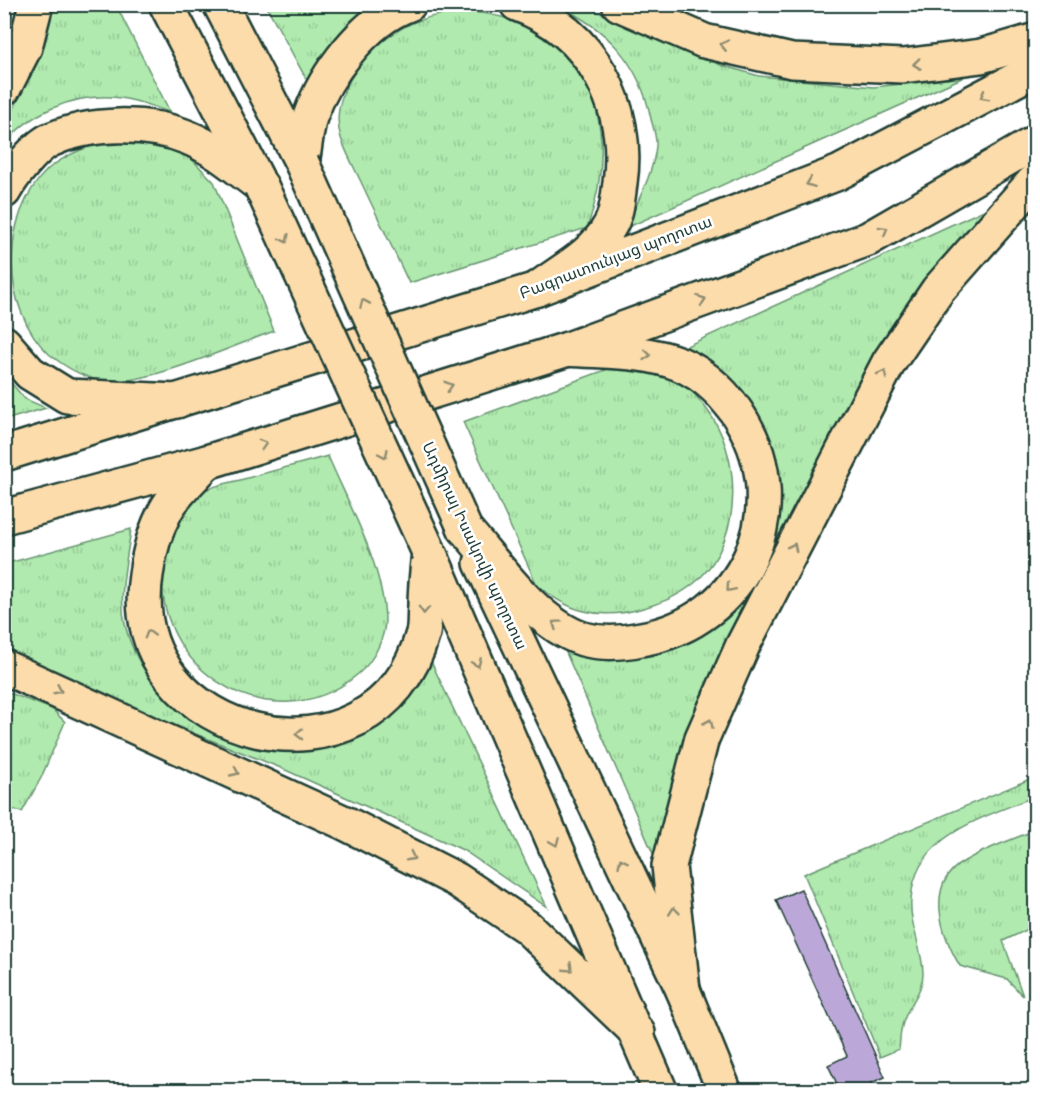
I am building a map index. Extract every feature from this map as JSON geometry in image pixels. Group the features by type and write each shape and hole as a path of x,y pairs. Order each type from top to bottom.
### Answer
{"main road":[{"path":"4,88 25,47 36,4"},
{"path":"166,4 261,186 429,552 638,1033 660,1090"},
{"name":"Ադմիրալ Իսակովի պողոտա","path":"220,4 302,163 465,529 683,990 724,1090"},
{"path":"302,163 310,117 344,56 369,28 396,9 409,4"},
{"path":"516,4 548,18 569,34 590,59 608,88 620,120 624,157 611,225 599,243 537,289"},
{"path":"619,4 704,41 792,61 903,66 981,56 1035,40"},
{"name":"Բագրատունյաց պողոտա","path":"4,454 537,289 838,172 1035,69"},
{"path":"4,191 21,166 48,141 95,126 152,129 187,137 210,148 261,186"},
{"path":"4,517 207,462 568,349 868,239 1035,142"},
{"path":"683,990 669,866 702,738 743,645 889,362 938,290 1035,179"},
{"path":"4,343 30,374 67,396 177,400"},
{"path":"465,529 536,609 558,627 583,639 608,643 655,637 680,628 714,606 743,573 755,549 762,526 764,484 759,456 730,400 682,365 656,356 568,349"},
{"path":"207,462 166,509 149,552 143,595 144,616 151,642 164,667 181,689 201,707 227,721 254,731 311,734 340,728 391,695 410,664 424,632 429,552"},
{"path":"4,667 345,823 457,880 527,927 638,1033"}],"green space":[{"path":"49,5 116,5 170,112 118,98 82,99 38,115 14,134 5,145 4,130 28,79"},
{"path":"266,5 371,5 335,41 310,86"},
{"path":"556,5 582,5 721,65 759,76 874,87 964,77 626,228 648,178 656,146 655,132 646,99 630,64 606,36 574,14"},
{"path":"457,11 500,17 536,31 564,52 584,79 597,112 601,148 598,187 587,228 409,283 343,144 338,121 340,105 354,73 377,46 391,35 417,21"},
{"path":"114,140 182,149 214,182 274,331 166,371 123,381 90,378 69,368 49,354 33,335 21,312 14,288 12,262 14,236 21,211 32,189 48,169 63,158 80,150"},
{"path":"1008,199 896,325 661,872 564,648 581,656 616,660 655,654 692,641 707,632 718,623 722,616 778,505 779,483 775,452 767,429 758,414 737,389 682,348"},
{"path":"619,365 675,377 690,389 717,426 726,447 733,494 724,540 714,561 699,579 680,593 650,606 606,614 571,607 537,585 463,422"},
{"path":"4,375 25,399 46,408 5,420"},
{"path":"328,456 372,557 383,599 385,619 383,634 369,663 358,674 323,695 286,702 250,697 217,682 190,657 171,626 163,589 169,541 185,507 205,490"},
{"path":"131,529 122,600 125,624 137,657 156,686 181,710 211,730 244,743 278,750 313,749 347,739 375,713 427,653 547,907 463,850 281,768 5,658 5,564"},
{"path":"4,691 52,709 65,722 41,778 22,812 5,807"},
{"path":"1035,777 1035,796 955,831 938,844 925,859 915,877 911,909 923,979 904,1019 899,1049 880,1057 804,874"},
{"path":"1035,830 1035,926 1003,941 1023,996 1007,979 960,966 947,940 940,911 940,897 951,872 963,862 989,848"}],"building":[{"path":"801,889 885,1077 871,1083 874,1090 840,1090 828,1065 847,1056 776,900"}]}
